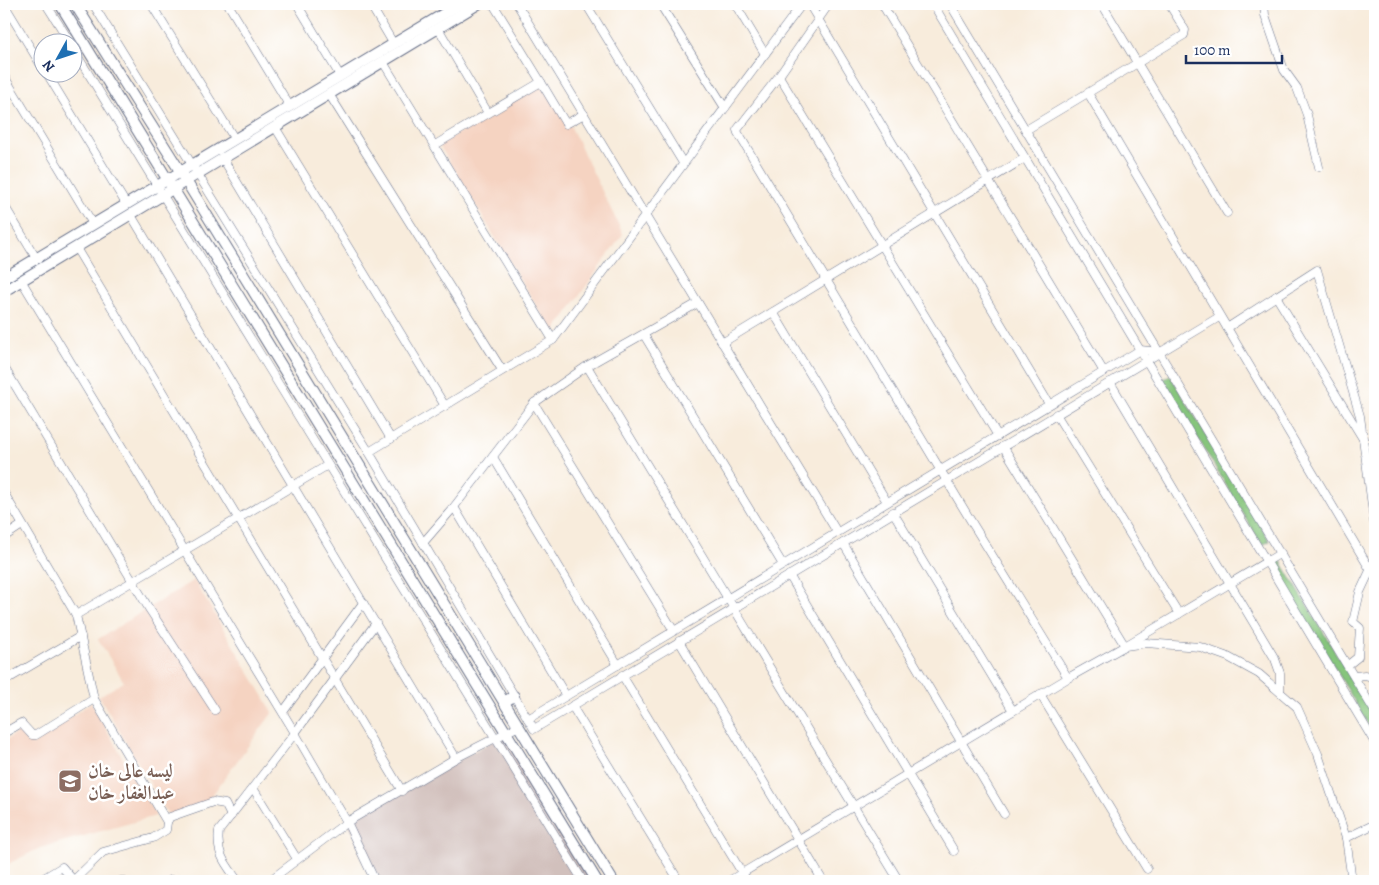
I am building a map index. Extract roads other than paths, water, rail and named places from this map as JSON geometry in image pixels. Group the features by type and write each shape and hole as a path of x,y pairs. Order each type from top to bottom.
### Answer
{"main road":[{"path":"60,4 597,881"},
{"path":"75,4 613,881"},
{"path":"194,169 234,138 394,43 447,7 460,4"},
{"path":"4,278 126,204 170,184 194,169 222,157 275,127 478,4"},
{"path":"4,291 131,215 160,189"},
{"path":"504,702 514,696"},
{"path":"586,863 598,856"}],"street":[{"path":"4,4 32,50"},
{"path":"46,4 64,32"},
{"path":"93,4 369,452 534,729 1219,317"},
{"path":"152,4 234,138"},
{"path":"228,4 289,105"},
{"path":"297,4 339,74"},
{"path":"370,4 394,43"},
{"path":"493,4 566,124 584,114"},
{"path":"517,4 837,532"},
{"path":"586,4 684,163"},
{"path":"660,4 725,108"},
{"path":"735,4 765,54"},
{"path":"369,452 553,340 802,4"},
{"path":"809,4 1049,404"},
{"path":"829,4 779,76 737,130 946,480 1068,678"},
{"path":"882,4 1104,372"},
{"path":"932,4 1375,743"},
{"path":"950,4 1375,712"},
{"path":"1102,4 1227,213"},
{"path":"1026,130 1186,33 1169,4"},
{"path":"1265,4 1265,15 1284,70 1297,88 1307,116 1319,167"},
{"path":"438,28 488,113"},
{"path":"383,62 553,340"},
{"path":"82,63 584,881"},
{"path":"4,76 93,224"},
{"path":"779,76 883,244 998,436"},
{"path":"52,82 126,204"},
{"path":"435,145 541,82"},
{"path":"1088,93 1219,317 1373,570"},
{"path":"329,94 502,370"},
{"path":"275,127 445,406"},
{"path":"1019,148 1032,140"},
{"path":"222,157 391,439"},
{"path":"722,342 1025,158"},
{"path":"4,205 36,258"},
{"path":"131,215 456,758"},
{"path":"76,248 402,791"},
{"path":"1227,328 1317,270 1360,416 1366,444 1375,528"},
{"path":"22,280 295,733 347,822 375,881"},
{"path":"1276,296 1366,444"},
{"path":"423,543 454,507 534,403 587,366 698,303"},
{"path":"773,312 888,502"},
{"path":"644,335 783,565"},
{"path":"528,719 1140,350 1160,352"},
{"path":"587,366 898,881"},
{"path":"4,367 148,607 215,710"},
{"path":"1110,382 1276,658 1280,673 1280,690"},
{"path":"534,403 674,631"},
{"path":"1056,414 1179,614"},
{"path":"1003,446 1125,646"},
{"path":"493,456 618,665"},
{"path":"76,615 328,465"},
{"path":"4,493 76,615 94,699 167,822"},
{"path":"454,507 566,696"},
{"path":"893,512 1013,711"},
{"path":"4,537 22,525"},
{"path":"843,543 1004,814"},
{"path":"729,881 1040,694 1281,553"},
{"path":"1348,665 1358,657 1360,628 1353,622 1355,607 1373,570 1375,560"},
{"path":"789,575 954,851"},
{"path":"282,712 363,602"},
{"path":"238,881 221,857 217,845 219,831 376,624"},
{"path":"6,680 81,636"},
{"path":"679,641 823,881"},
{"path":"1125,646 1146,643 1200,647 1236,661 1259,674 1280,690 1297,707 1314,746 1346,838 1352,881"},
{"path":"1355,676 1364,674 1375,678"},
{"path":"622,675 747,881"},
{"path":"1040,694 1147,869"},
{"path":"4,733 21,723 32,735 36,735 94,699"},
{"path":"572,706 680,881"},
{"path":"269,881 347,822 456,758 519,726"},
{"path":"253,788 298,859"},
{"path":"39,881 62,867 74,881 103,852 153,838 166,830 170,817 213,802 225,804 231,816"},
{"path":"1346,838 1375,824"}],"place":[{"name":"لیسه عالی خان عبدالغفار خان","path":"70,781"}]}
